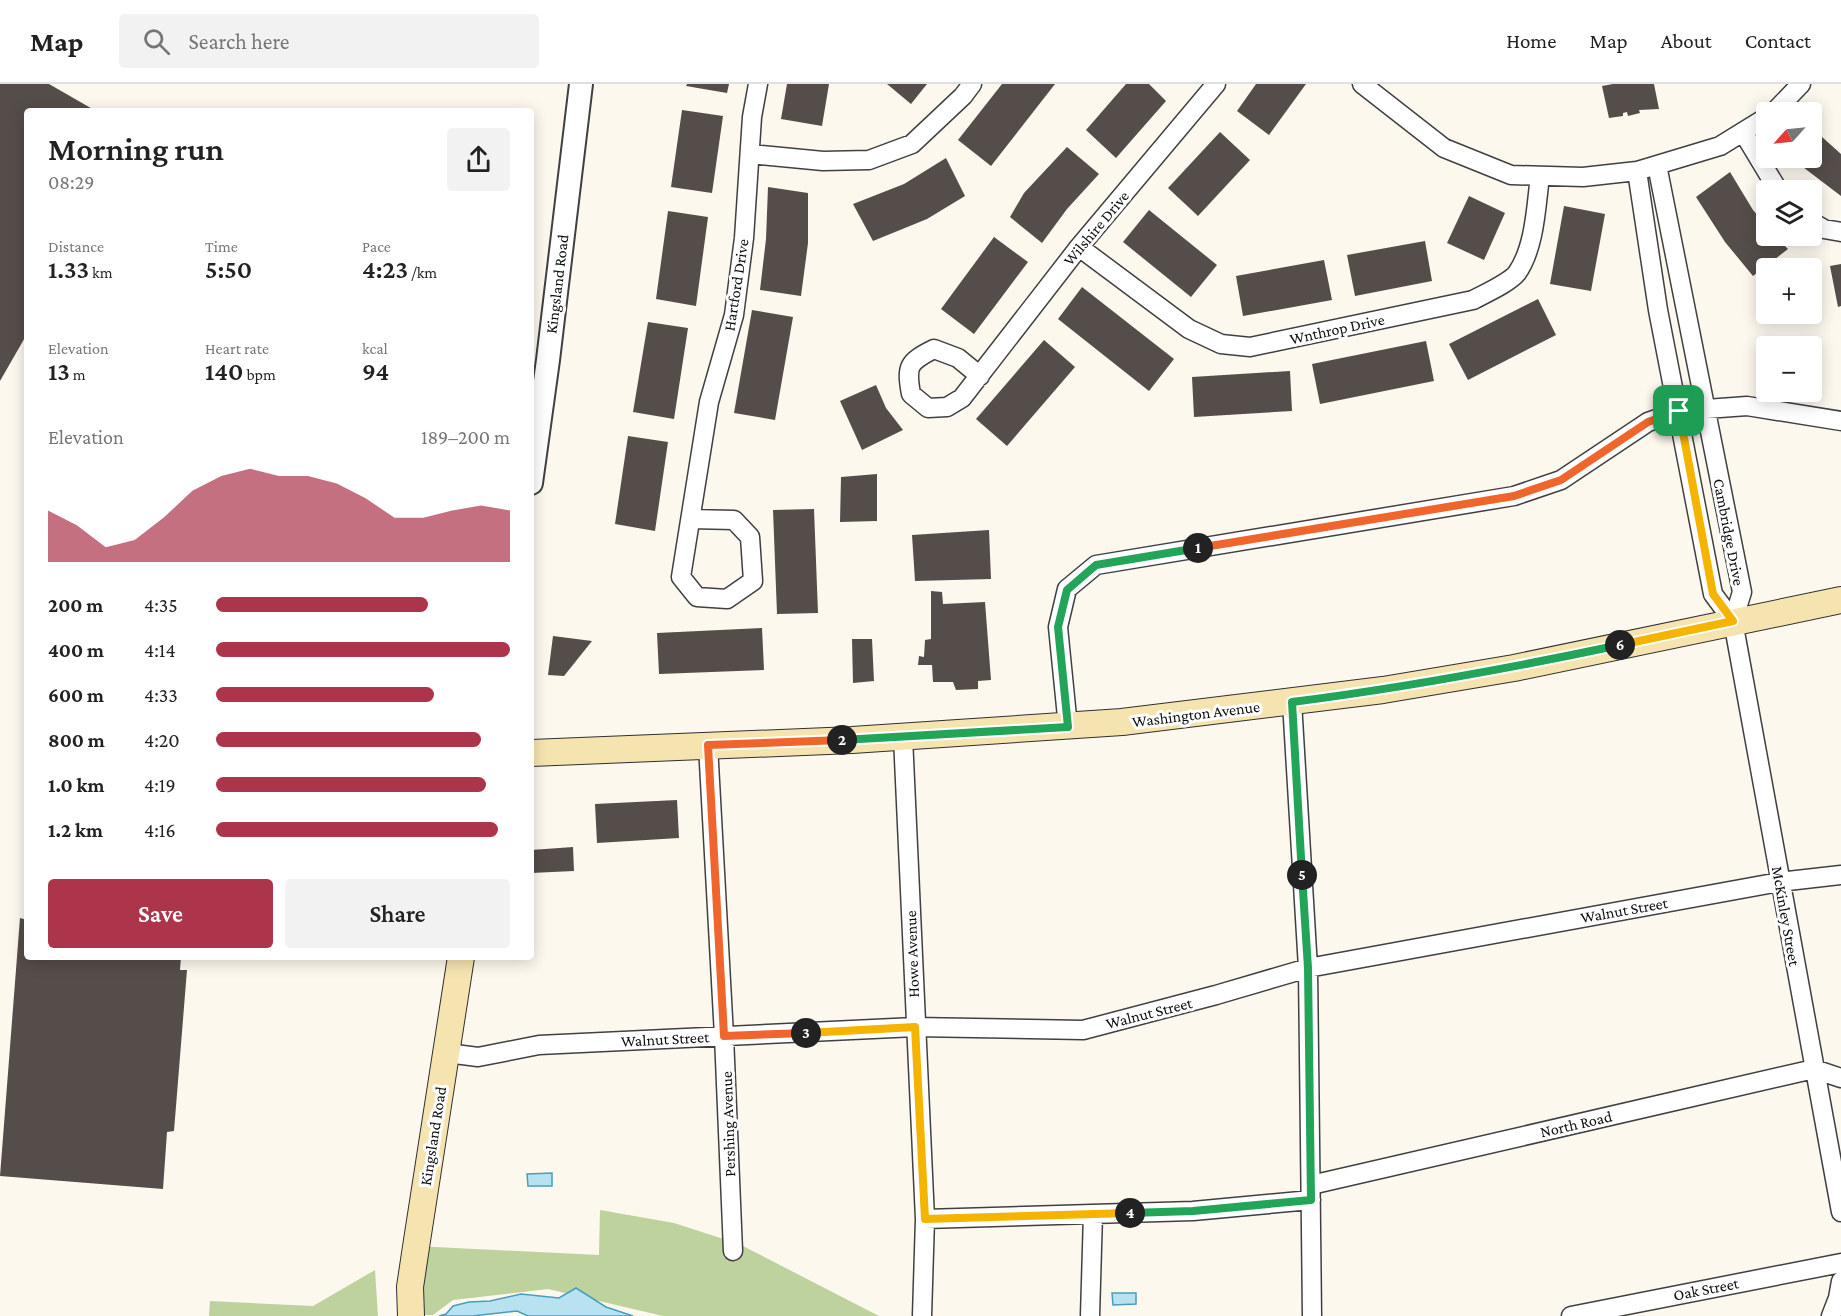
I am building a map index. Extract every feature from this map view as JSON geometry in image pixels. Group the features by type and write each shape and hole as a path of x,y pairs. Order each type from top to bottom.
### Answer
{"main road":[{"name":"Washington Avenue","path":"534,753 903,737 1068,727 1292,702 1383,690 1514,668 1841,600"},
{"name":"Kingsland Road","path":"411,1316 413,1265 461,960"}],"street":[{"name":"Kingsland Road","path":"534,461 581,84"},
{"name":"Hartford Drive","path":"691,519 709,402 734,315 744,238 752,117 758,84"},
{"path":"750,154 823,160 869,160 912,144 963,96 972,84"},
{"name":"Wilshire Drive","path":"980,376 1078,247 1216,84"},
{"path":"1362,84 1444,148 1511,175 1583,177 1637,171 1720,146 1756,124"},
{"path":"1784,102 1801,84"},
{"path":"1743,132 1772,180"},
{"name":"Cambridge Drive","path":"1656,165 1742,592 1733,621"},
{"name":"Cambridge Drive","path":"1637,171 1658,310 1713,594 1733,621"},
{"name":"Wnthrop Drive","path":"1078,247 1190,329 1221,344 1250,347 1473,300 1491,291 1516,274 1532,239 1540,176"},
{"path":"1822,228 1841,232"},
{"path":"1068,727 1058,627 1067,590 1096,565 1514,496 1561,480 1648,422 1679,411 1747,406 1841,421"},
{"path":"691,519 734,520 750,537 753,581 727,598 697,597 681,577 691,519"},
{"name":"McKinley Street","path":"1733,621 1841,1212"},
{"path":"1292,702 1308,968 1312,1316"},
{"name":"Howe Avenue","path":"903,737 925,1219 922,1316"},
{"name":"Pershing Avenue","path":"708,745 733,1251"},
{"name":"Walnut Street","path":"447,1053 472,1057 539,1045 915,1027 1083,1029 1216,995 1308,968 1779,882 1841,875"},
{"path":"1814,1069 1841,1078"},
{"name":"North Road","path":"925,1219 1193,1211 1311,1192 1814,1069"},
{"path":"1090,1316 1093,1214"},
{"name":"Oak Street","path":"1571,1316 1631,1310 1841,1263"},
{"path":"1831,1316 1841,1281"}],"green space":[{"path":"600,1210 674,1223 739,1244 879,1316 663,1316 548,1289 453,1300 433,1315 411,1315 415,1246 599,1255"},
{"path":"375,1270 378,1316 209,1316 210,1301 313,1306"}],"water":[{"path":"552,1173 552,1186 528,1186 527,1174"},
{"path":"576,1288 606,1307 633,1316 528,1316 517,1311 472,1316 439,1316 446,1314 453,1306 469,1302 490,1301 521,1294 559,1298"},
{"path":"1112,1293 1136,1293 1136,1304 1113,1305"}],"building":[{"path":"0,84 49,84 91,108 24,108 24,339 0,381"},
{"path":"687,84 729,84 727,93 686,86"},
{"path":"787,84 829,84 822,126 781,119"},
{"path":"887,84 927,84 911,104"},
{"path":"1002,84 1055,84 991,166 958,140"},
{"path":"1126,84 1149,84 1166,101 1116,158 1086,130"},
{"path":"1256,84 1306,84 1269,135 1237,111"},
{"path":"1654,84 1659,109 1639,110 1640,113 1628,116 1627,112 1623,113 1623,116 1609,118 1602,86"},
{"path":"682,110 723,116 712,193 671,187"},
{"path":"1220,132 1250,160 1198,216 1168,188"},
{"path":"1822,137 1841,154 1841,196 1804,168 1822,168"},
{"path":"1067,147 1099,174 1067,209 1042,243 1010,217 1024,193"},
{"path":"946,158 965,196 927,219 873,241 853,204 904,184"},
{"path":"1730,172 1756,213 1756,246 1785,246 1788,249 1776,258 1756,258 1756,274 1753,276 1725,242 1696,197"},
{"path":"768,187 808,193 808,243 801,296 760,290 766,239"},
{"path":"1469,196 1505,213 1484,260 1447,243"},
{"path":"1564,206 1605,214 1591,291 1550,284"},
{"path":"1149,210 1217,265 1191,297 1123,242"},
{"path":"668,211 708,217 696,306 656,299"},
{"path":"994,237 1028,262 974,334 941,309"},
{"path":"1425,241 1432,281 1355,296 1347,255"},
{"path":"1324,260 1332,300 1243,316 1236,276"},
{"path":"1841,264 1841,306 1838,307 1830,266"},
{"path":"1082,287 1174,359 1149,391 1058,319"},
{"path":"1538,299 1556,335 1468,380 1449,344"},
{"path":"752,310 793,317 775,420 734,413"},
{"path":"648,322 688,328 674,419 633,412"},
{"path":"1044,340 1075,367 1007,446 976,419"},
{"path":"1426,341 1434,381 1320,404 1312,364"},
{"path":"1290,371 1292,411 1194,417 1192,377"},
{"path":"876,385 886,408 903,430 862,450 840,401"},
{"path":"628,436 668,442 655,531 615,524"},
{"path":"877,474 877,521 840,522 841,477"},
{"path":"814,509 818,613 777,614 773,510"},
{"path":"989,530 991,579 915,581 912,535"},
{"path":"931,591 942,592 943,604 985,602 991,680 978,681 978,689 956,690 953,682 933,682 932,665 918,665 919,656 924,657 925,640 931,639"},
{"path":"762,628 764,670 659,674 657,633"},
{"path":"553,636 592,641 564,676 548,675"},
{"path":"852,639 872,639 874,681 853,683"},
{"path":"677,800 679,838 597,843 595,804"},
{"path":"573,847 574,871 534,873 534,850"},
{"path":"20,918 24,919 24,960 181,960 180,970 187,970 174,1131 167,1132 163,1189 0,1176"}],"route":[{"path":"1679,411 1713,594 1733,621 1514,668 1383,690 1292,702 1308,968 1311,1200 1193,1211 925,1219 915,1027 724,1036 708,745 852,740 1068,727 1058,627 1067,590 1096,565 1514,496 1561,480 1648,422 1679,411"}]}
